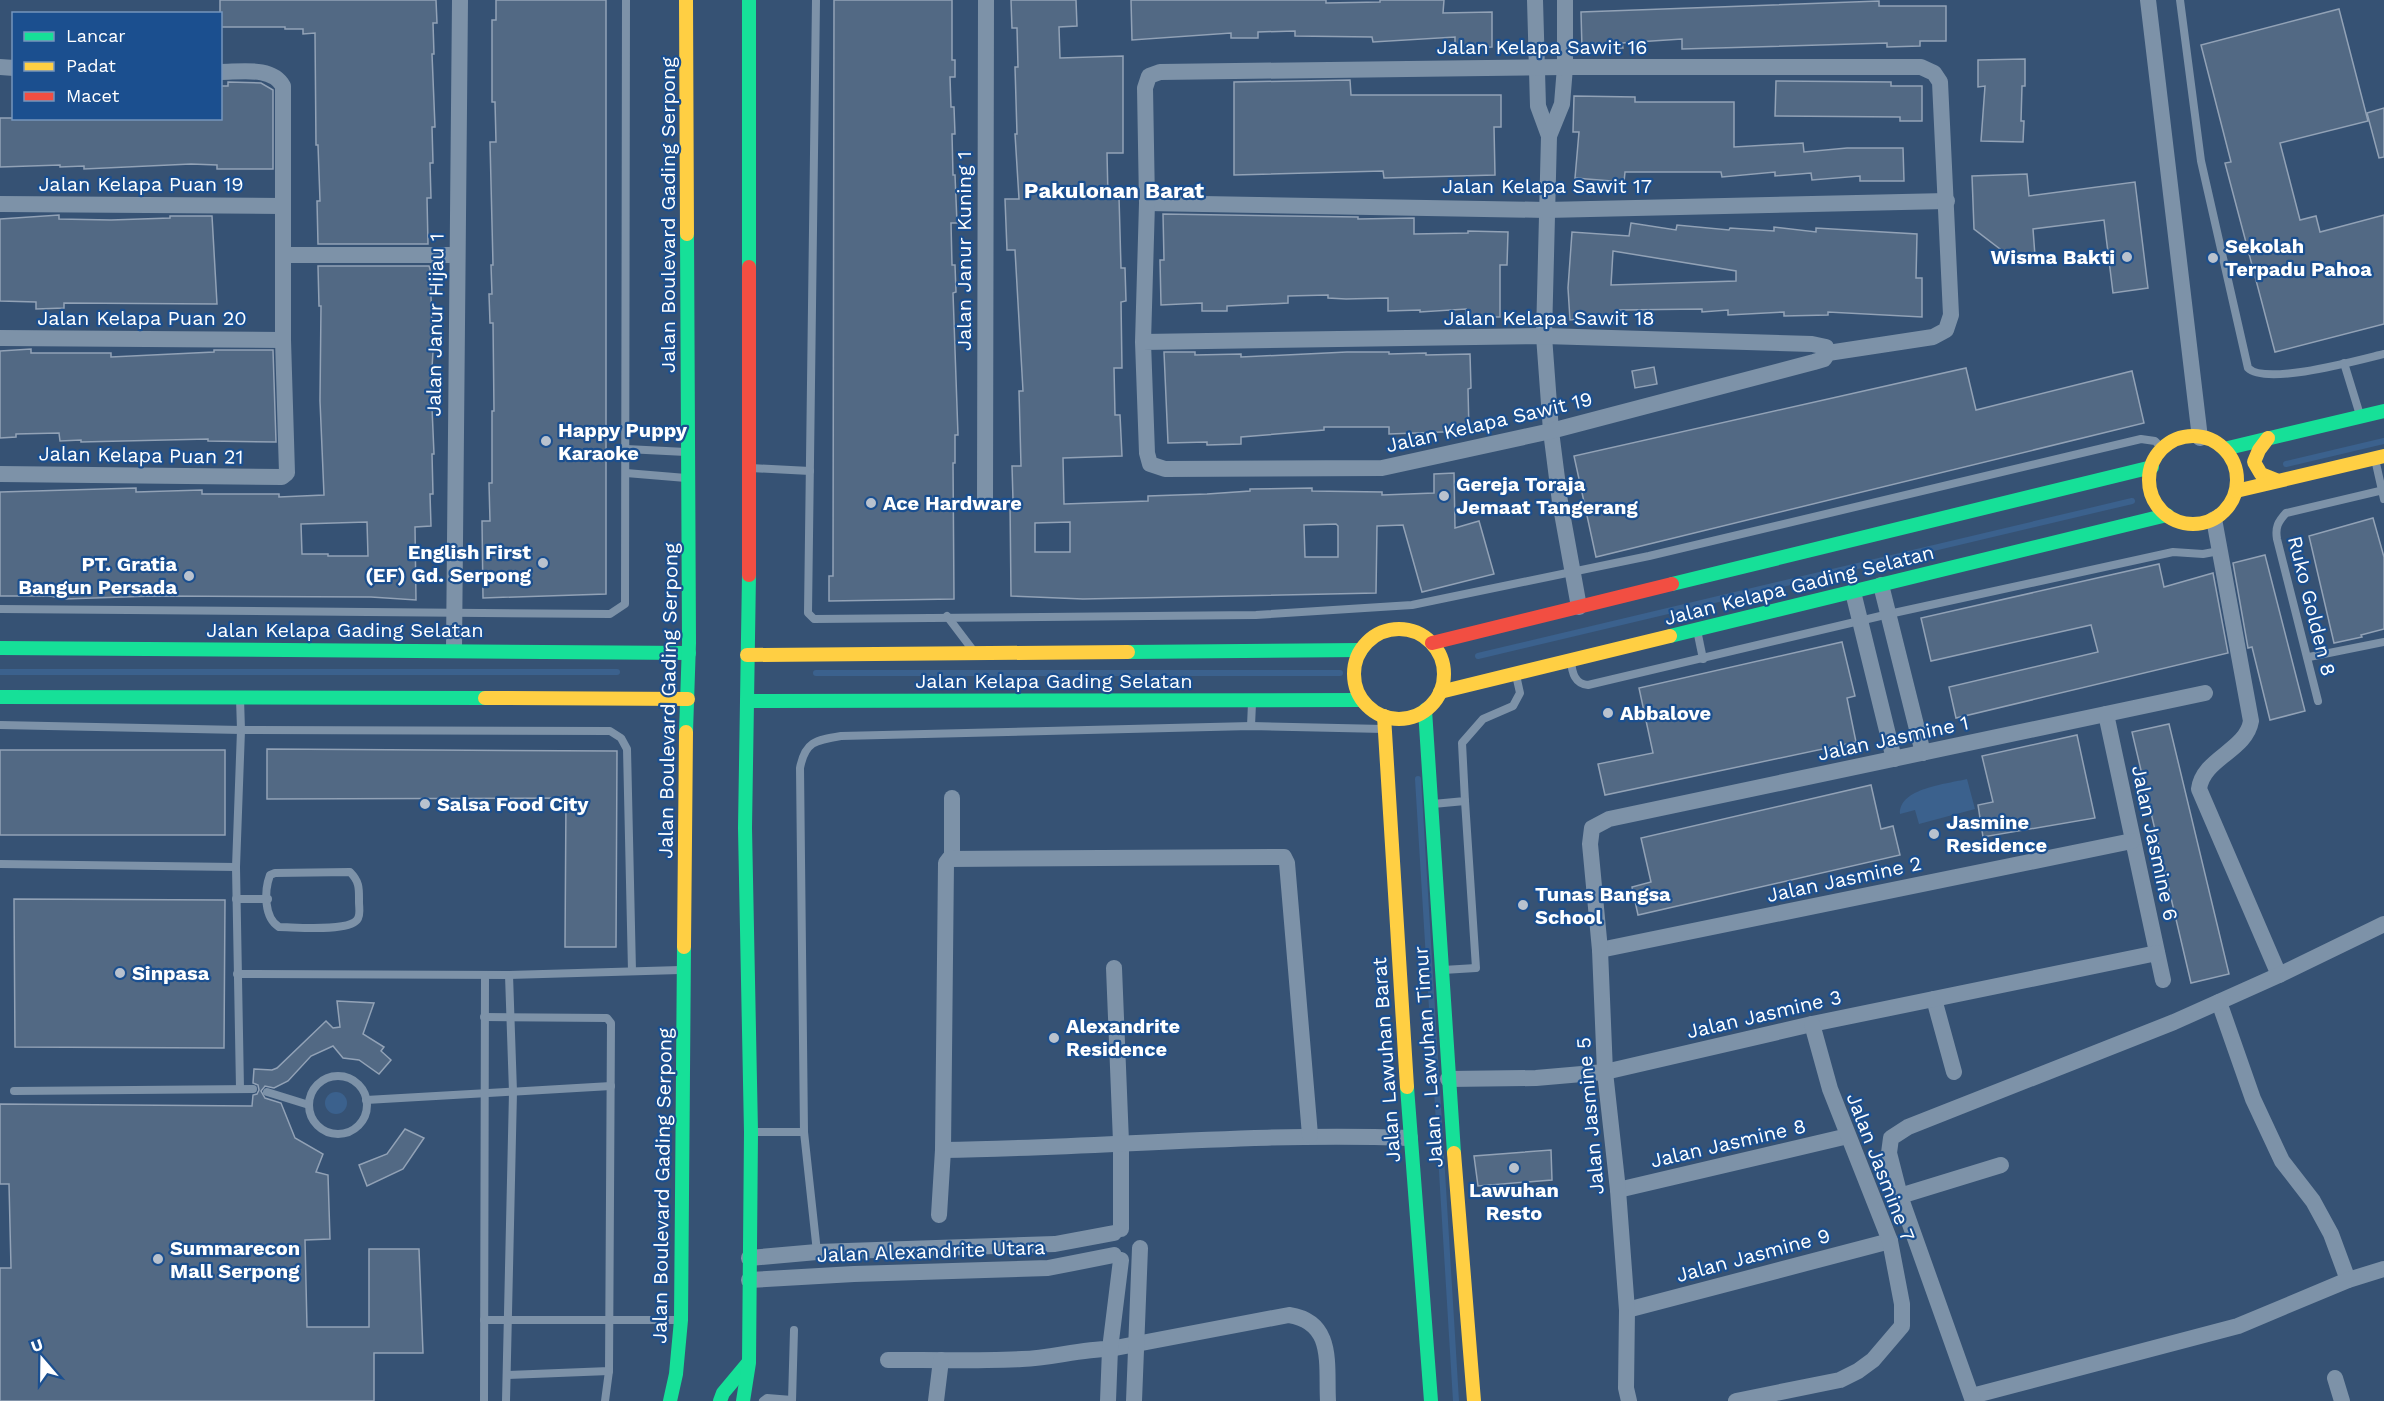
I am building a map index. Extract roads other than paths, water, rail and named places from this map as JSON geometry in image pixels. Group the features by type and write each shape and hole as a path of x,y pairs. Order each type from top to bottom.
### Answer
{"street":[{"name":"Jalan Janur Hijau 1","path":"454,650 460,0"},
{"name":"Jalan Boulevard Gading Serpong","path":"670,1401 676,1374 681,1320 689,653 686,0"},
{"path":"744,1401 749,1363 751,1132 745,828 749,468 749,0"},
{"name":"Jalan Janur Kuning 1","path":"985,503 986,0"},
{"path":"1535,0 1538,106 1548,136 1544,336 1551,431 1560,502 1579,607"},
{"path":"1548,136 1562,104 1565,0"},
{"path":"2148,0 2200,438"},
{"name":"Jalan Kelapa Sawit 16","path":"1147,202 1145,88 1149,76 1160,72 1536,67 1921,67 1934,73 1940,82 1947,201"},
{"path":"222,72 267,73 279,80 284,94 283,340"},
{"name":"Jalan Kelapa Sawit 17","path":"1147,202 1546,210 1947,201"},
{"name":"Jalan Kelapa Sawit 18","path":"1143,342 1544,336 1812,344 1826,347 1828,353 1934,337 1946,330 1951,315 1947,201"},
{"path":"1143,342 1147,202"},
{"name":"Jalan Kelapa Puan 19","path":"0,204 282,206"},
{"path":"283,255 457,255"},
{"name":"Jalan Kelapa Puan 20","path":"0,338 283,340"},
{"name":"Jalan Kelapa Puan 21","path":"0,474 282,477 288,470 283,340"},
{"name":"Jalan Kelapa Sawit 19","path":"1143,342 1147,453 1150,464 1165,470 1382,468 1551,431 1814,362 1824,359 1828,353"},
{"path":"2224,448 2384,411"},
{"path":"2188,436 2218,443 2224,448 2236,467 2238,482 2226,510 2214,519 2199,523 2185,523 2167,515 2153,499 2150,486 2152,467 2162,448 2188,436"},
{"path":"2268,438 2254,462 2261,474 2277,480"},
{"path":"2236,490 2379,457"},
{"name":"Jalan Kelapa Gading Selatan","path":"1432,643 2152,467"},
{"name":"Jalan Kelapa Gading Selatan","path":"1440,692 2167,515"},
{"path":"2214,519 2251,721 2250,731 2200,778 2199,789 2279,975"},
{"path":"1881,585 1923,753"},
{"path":"1852,592 1894,759"},
{"path":"1395,629 1415,632 1432,643 1439,654 1443,667 1440,692 1425,710 1385,722 1362,700 1356,688 1353,675 1355,662 1361,650 1381,632 1395,629"},
{"name":"Jalan Kelapa Gading Selatan","path":"0,648 689,653"},
{"name":"Jalan Kelapa Gading Selatan","path":"747,655 1361,650"},
{"name":"Jalan Jasmine 1","path":"1592,828 1609,819 2205,693"},
{"path":"0,697 688,699"},
{"name":"Jalan Kelapa Gading Selatan","path":"747,702 1362,700"},
{"name":"Jalan . Lawuhan Timur","path":"1425,710 1448,1079 1474,1401"},
{"name":"Jalan Jasmine 6","path":"2106,714 2163,980"},
{"name":"Jalan Lawuhan Barat","path":"1385,722 1410,1138 1431,1401"},
{"path":"952,798 952,859"},
{"name":"Jalan Jasmine 5","path":"1592,828 1590,844 1600,950 1605,1072 1618,1190 1627,1310 1626,1388 1629,1401"},
{"name":"Jalan Jasmine 2","path":"1600,950 2132,841"},
{"path":"939,1215 943,1150 947,860 1284,857 1287,863 1310,1136"},
{"path":"2384,924 2219,1002 1894,1134 1889,1143 1889,1153 1900,1196 1972,1398 2238,1326 2348,1280 2384,1269"},
{"name":"Jalan Jasmine 3","path":"1448,1079 1536,1078 1605,1072 1812,1024 2157,953"},
{"path":"1114,968 1121,1142 1118,1231"},
{"path":"1934,999 1953,1072"},
{"path":"2219,1002 2253,1100 2282,1161 2313,1201 2331,1234 2348,1280"},
{"name":"Jalan Jasmine 7","path":"1736,1401 1840,1380 1873,1360 1902,1326 1902,1304 1890,1241 1830,1089 1812,1024"},
{"path":"943,1150 1046,1149 1121,1142 1310,1136 1410,1138"},
{"name":"Jalan Jasmine 8","path":"1618,1190 1848,1136"},
{"path":"1900,1196 2001,1165"},
{"path":"1108,1401 1117,1258 1110,1248 1110,1240 1118,1231 1129,1229 1136,1233 1140,1240 1134,1401"},
{"name":"Jalan Alexandrite Utara","path":"749,1258 816,1252 1055,1244 1118,1231"},
{"name":"Jalan Jasmine 9","path":"1627,1310 1890,1241"},
{"path":"1117,1258 1136,1256 1140,1248"},
{"name":"Jalan Alexandrite Utara","path":"749,1280 1048,1268 1117,1258"},
{"path":"888,1360 1024,1359 1110,1349 1289,1315 1297,1316 1315,1325 1325,1341 1328,1401"},
{"path":"936,1401 941,1360"},
{"path":"720,1401 723,1393 749,1363"},
{"path":"676,1374 682,1401"},
{"path":"2335,1378 2342,1401"}],"lane":[{"path":"0,609 610,614 625,604 626,0"},
{"path":"816,0 808,613 814,619 1256,615 1412,605 1572,573 2141,439 2155,441 2162,448"},
{"path":"2180,0 2201,161 2248,368 2258,374 2274,376 2384,354"},
{"path":"2344,363 2360,417"},
{"path":"626,449 688,452"},
{"name":"Ruko Golden 8","path":"2318,701 2309,657 2275,531 2278,521 2286,513 2383,493 2379,457"},
{"path":"749,468 810,471"},
{"path":"626,473 689,478"},
{"path":"1571,660 1576,679 1581,684 1588,685 1889,614 2173,552 2203,554 2219,551"},
{"path":"947,616 975,654"},
{"path":"1696,630 1703,659"},
{"path":"2309,657 2384,642"},
{"path":"1441,970 1476,968 1462,743 1483,719 1513,706 1520,693 1516,674"},
{"path":"240,698 236,867 240,1089"},
{"path":"1251,726 1252,700"},
{"path":"816,1252 804,1132 800,768 803,753 812,744 823,739 841,736 1385,722"},
{"path":"0,725 241,730 609,731 621,738 627,749 632,971"},
{"path":"1431,805 1465,801"},
{"path":"0,864 236,867"},
{"path":"275,873 350,873 357,879 359,887 360,917 356,922 342,927 279,927 268,915 268,899 268,881 275,873"},
{"path":"236,899 268,899"},
{"path":"237,974 509,975 684,970"},
{"path":"484,1401 485,975"},
{"path":"506,1401 513,1092 509,975"},
{"path":"484,1017 607,1018 610,1020 609,1371 605,1401"},
{"path":"331,1077 350,1079 358,1085 366,1100 366,1111 362,1120 347,1132 338,1134 327,1132 318,1125 311,1116 309,1106 315,1087 331,1077"},
{"path":"366,1100 611,1086"},
{"path":"14,1091 253,1089"},
{"path":"267,1092 309,1106"},
{"path":"751,1132 804,1132"},
{"path":"484,1320 681,1320"},
{"path":"763,1401 767,1398 792,1400 794,1330"},
{"path":"507,1375 609,1371"}],"water":[{"path":"1967,779 1975,809 1919,824 1915,810 1900,814 1907,798 1915,793 1937,785"},
{"path":"336,1092 344,1095 347,1103 344,1111 336,1114 328,1111 325,1103 328,1095"}],"waterway":[{"path":"2286,464 2384,441"},
{"path":"1478,656 2132,501"},
{"path":"0,672 617,672"},
{"path":"816,673 1340,673"},
{"path":"1418,779 1456,1401"}],"place":[{"name":"Wisma Bakti","path":"2127,257"},
{"name":"Sekolah Terpadu Pahoa","path":"2213,258"},
{"name":"Happy Puppy Karaoke","path":"546,441"},
{"name":"Gereja Toraja Jemaat Tangerang","path":"1444,496"},
{"name":"Ace Hardware","path":"871,503"},
{"name":"English First (EF) Gd. Serpong","path":"543,563"},
{"name":"PT. Gratia Bangun Persada","path":"189,576"},
{"name":"Abbalove","path":"1608,713"},
{"name":"Salsa Food City","path":"425,804"},
{"name":"Jasmine Residence","path":"1934,834"},
{"name":"Tunas Bangsa School","path":"1523,905"},
{"name":"Sinpasa","path":"120,973"},
{"name":"Alexandrite Residence","path":"1054,1038"},
{"name":"Lawuhan Resto","path":"1514,1168"},
{"name":"Summarecon Mall Serpong","path":"158,1259"}],"district":[{"name":"Pakulonan Barat","path":"1114,190"}]}
